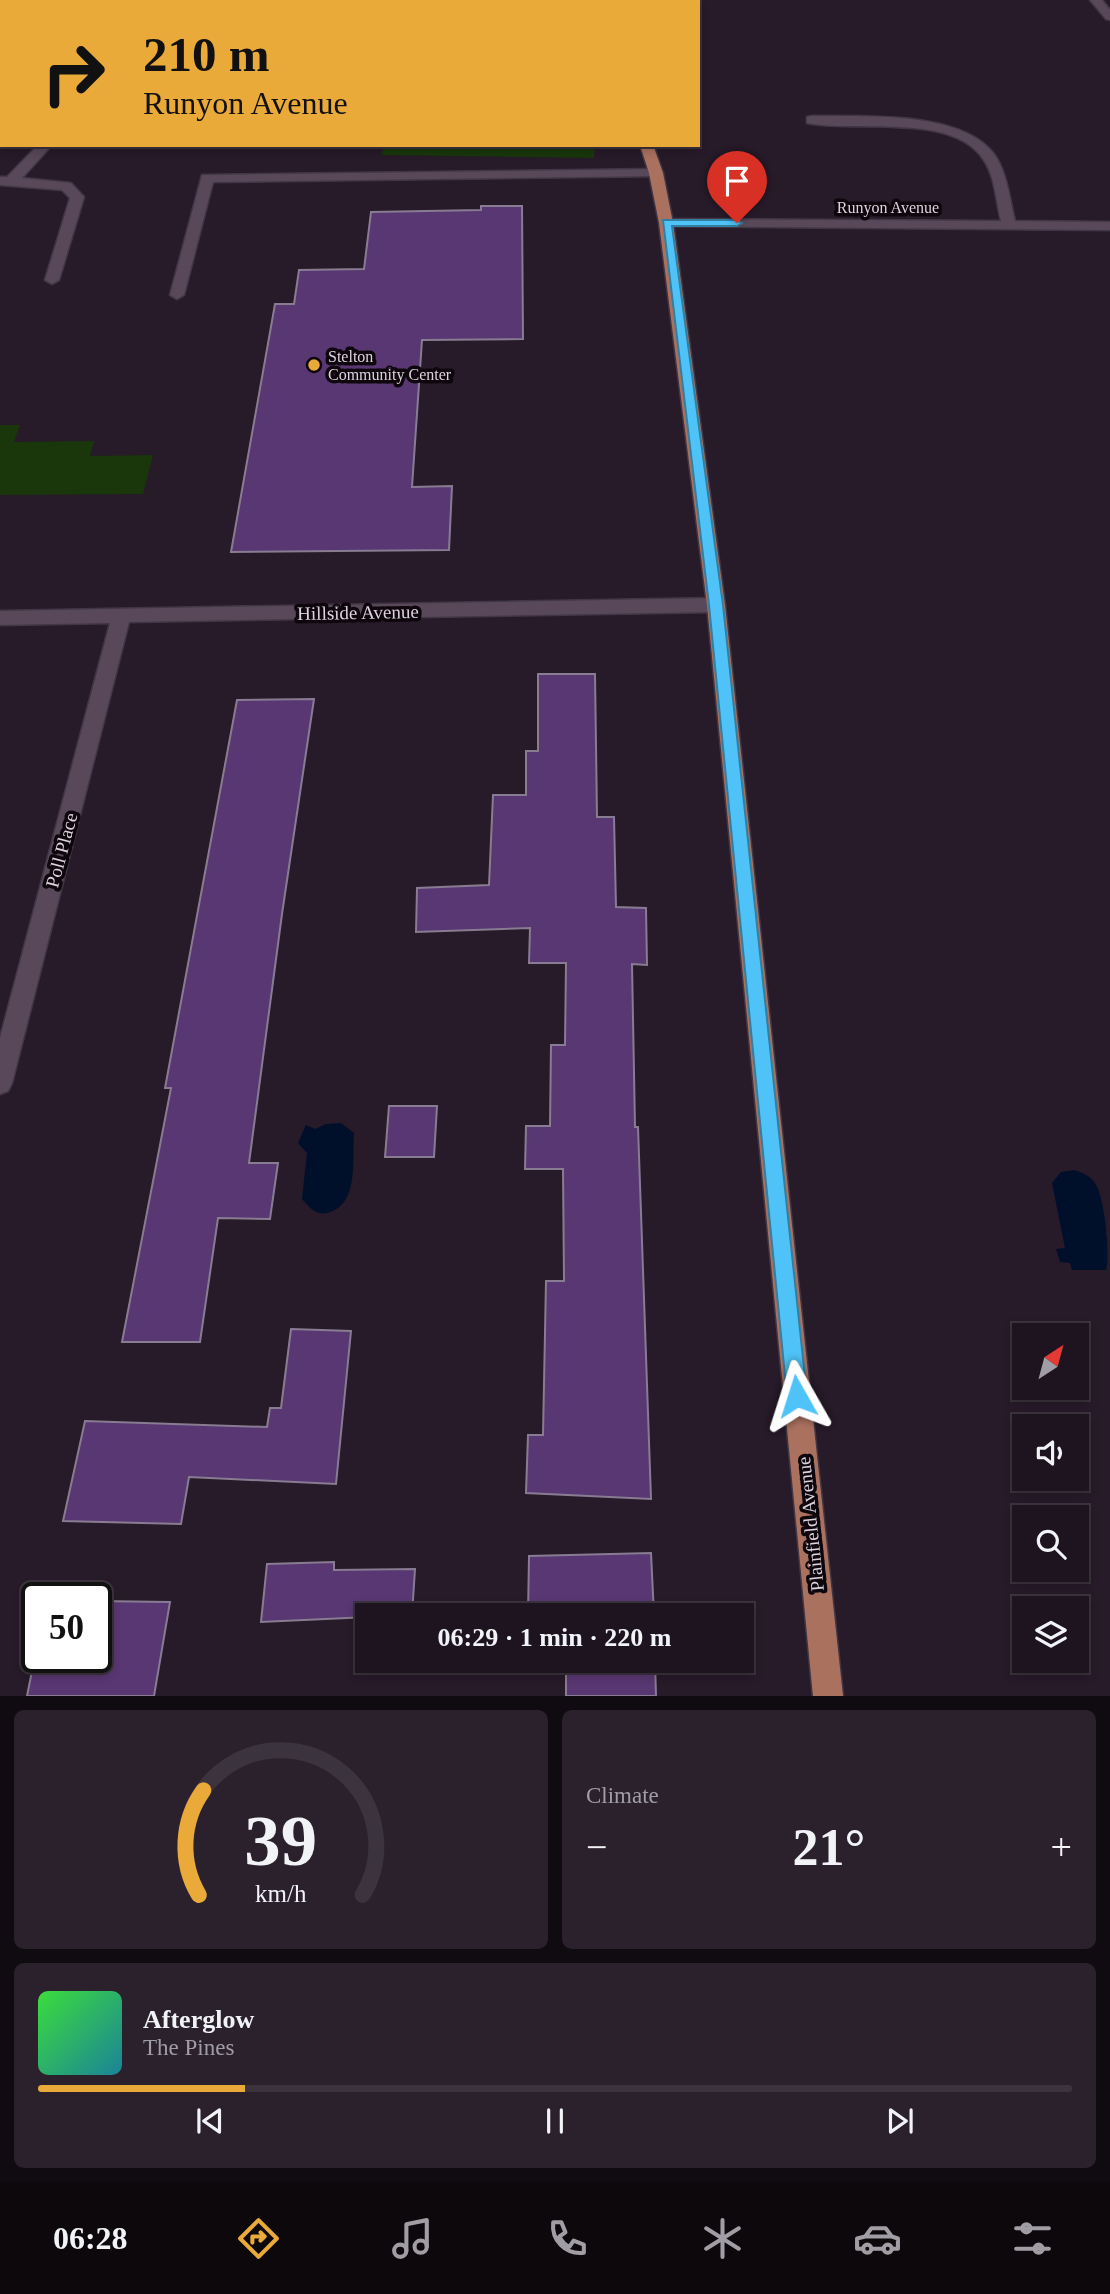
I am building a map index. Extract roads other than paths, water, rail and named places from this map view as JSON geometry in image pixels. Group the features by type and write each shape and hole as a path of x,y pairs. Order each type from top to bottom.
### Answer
{"main road":[{"name":"Plainfield Avenue","path":"647,147 656,173 667,223 716,605 828,1696"}],"street":[{"path":"1102,4 1110,17"},
{"path":"812,120 915,125 965,137 988,155 1009,225"},
{"path":"5,181 44,147"},
{"path":"177,295 206,178 656,173"},
{"path":"5,181 66,186 77,197 52,280"},
{"name":"Runyon Avenue","path":"667,223 1110,226"},
{"name":"Hillside Avenue","path":"0,618 716,605"},
{"name":"Poll Place","path":"0,1083 121,617"}],"water":[{"path":"341,1123 354,1133 350,1190 339,1207 330,1212 318,1212 302,1199 307,1153 298,1143 306,1125 315,1129 326,1124"},
{"path":"1074,1170 1092,1180 1099,1192 1106,1227 1106,1270 1072,1270 1070,1263 1060,1262 1056,1249 1065,1248 1052,1183 1061,1172"}],"place":[{"name":"Stelton Community Center","path":"314,365"}]}
